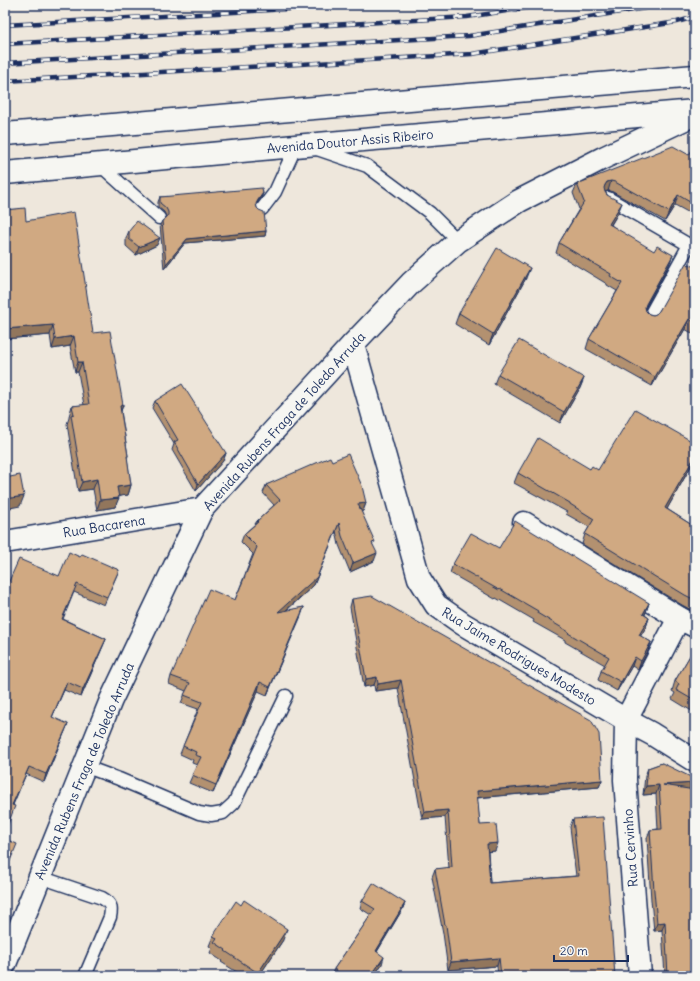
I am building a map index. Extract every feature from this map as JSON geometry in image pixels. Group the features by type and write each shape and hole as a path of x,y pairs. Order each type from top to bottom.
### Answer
{"street":[{"path":"5,134 695,76"},
{"name":"Avenida Doutor Assis Ribeiro","path":"5,174 301,145 695,110"},
{"name":"Avenida Rubens Fraga de Toledo Arruda","path":"5,964 111,700 202,510 353,344 411,283 458,241 518,201 695,114"},
{"name":"Rua Jaime Rodrigues Modesto","path":"353,344 419,578 436,605 463,624 652,734 695,761"},
{"name":"Rua Bacarena","path":"5,542 202,510"},
{"path":"524,523 687,622 626,720"},
{"name":"Rua Cervinho","path":"626,720 625,780 640,976"}],"lane":[{"path":"262,209 275,192 301,145 367,166 430,213 458,241"},
{"path":"100,165 159,218"},
{"path":"608,198 692,246 649,317"},
{"path":"84,766 119,779 199,813 211,815 223,813 234,803 286,696"},
{"path":"40,877 102,898 110,905 112,911 110,917 86,976"}],"building":[{"path":"673,146 689,155 694,146 695,147 695,205 678,195 669,212 615,182 607,182 604,188 607,195 622,203 609,224 654,251 657,246 673,255 646,304 646,311 649,314 653,315 659,311 686,263 695,267 695,323 689,319 655,377 589,339 622,283 610,276 611,274 559,243 584,202 577,184"},
{"path":"262,188 263,193 256,204 259,210 264,212 266,231 187,239 166,264 162,221 168,215 168,212 160,203 160,197"},
{"path":"25,208 26,221 74,212 93,333 110,331 123,405 120,406 131,485 117,487 119,498 100,500 97,479 82,482 71,415 74,414 72,406 89,404 82,362 78,362 74,336 55,339 53,325 5,329 5,210"},
{"path":"137,221 160,238 139,247 129,239 129,231"},
{"path":"497,248 530,268 493,334 459,313"},
{"path":"519,340 584,378 564,412 498,374"},
{"path":"5,380 8,397 5,398"},
{"path":"182,384 226,453 198,484 174,442 178,440 155,401"},
{"path":"635,409 695,443 695,456 665,508 695,527 695,600 585,534 594,519 570,503 518,473 538,438 590,469 592,466 598,470"},
{"path":"348,454 362,486 366,503 358,504 375,542 372,543 377,553 353,563 342,536 339,523 317,577 278,612 304,607 270,687 260,682 216,785 192,775 201,757 195,755 196,752 183,746 202,702 184,695 190,683 171,676 209,589 235,600 257,547 244,534 280,500 266,485 330,457 332,461"},
{"path":"20,475 24,496 5,499 5,478"},
{"path":"515,521 649,603 643,614 649,618 639,635 651,642 641,661 635,657 621,682 601,671 609,657 537,613 538,611 453,564 471,533 499,548"},
{"path":"69,552 80,557 82,554 119,570 107,597 77,584 62,619 106,639 83,689 67,682 52,717 68,724 46,774 29,767 12,805 15,806 5,832 5,590 19,559 59,576"},
{"path":"372,596 591,720 599,734 602,780 477,791 480,825 496,824 498,843 487,844 490,883 579,876 573,819 603,817 615,976 501,976 499,958 451,962 446,925 435,869 452,867 448,810 425,812 401,680 378,684 377,677 366,679 352,599"},
{"path":"695,647 695,701 676,690 679,684 675,681"},
{"path":"662,763 695,779 695,783 663,785 695,790 695,976 668,976 665,922 657,923 650,830 662,829 659,785 646,786 648,768"},
{"path":"5,839 17,844 5,873"},
{"path":"373,883 405,903 376,951 384,957 371,976 344,976 334,969 375,909 362,901"},
{"path":"244,900 287,929 258,973 214,942 217,938 213,936 236,901 241,905"}],"railway":[{"path":"5,25 357,5"},
{"path":"5,44 467,17 546,5"},
{"path":"5,63 469,36 665,5"},
{"path":"5,81 472,54 677,22 695,17"}]}
